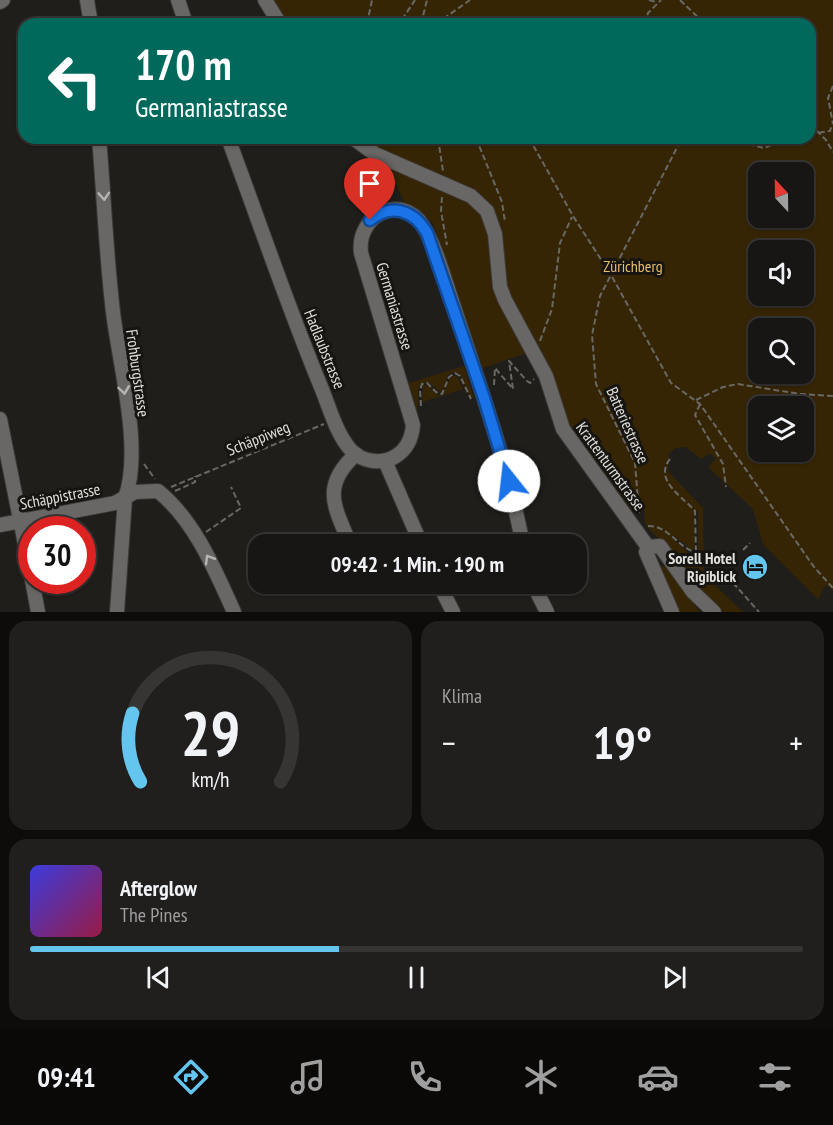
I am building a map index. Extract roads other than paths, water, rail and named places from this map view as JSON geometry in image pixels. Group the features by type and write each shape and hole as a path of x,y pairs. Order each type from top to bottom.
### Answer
{"street":[{"path":"87,0 90,18"},
{"path":"178,0 184,18"},
{"path":"265,0 276,18"},
{"name":"Frohburgstrasse","path":"99,144 113,311 130,427 130,482 125,498 117,612"},
{"name":"Hadlaubstrasse","path":"230,144 308,356 344,440 356,454"},
{"name":"Krattenturmstrasse","path":"361,144 375,154 471,196 487,211 495,234 500,286 505,300 546,376 563,429 639,526 648,547"},
{"name":"Germaniastrasse","path":"385,460 404,448 411,438 413,425 360,244 362,233 370,220 380,213 393,210 413,216 427,233 484,398 509,481 521,534"},
{"path":"0,419 19,516"},
{"path":"346,534 334,503 335,479 341,467 356,454 369,460 385,460 418,534"},
{"name":"Schäppistrasse","path":"46,516 115,503 135,492 158,491 196,538 213,566 234,612"},
{"name":"Schäppistrasse","path":"0,525 18,521"},
{"path":"672,612 646,552 648,547 660,546 693,592 714,612"},
{"path":"35,594 38,612"},
{"path":"444,594 453,612"},
{"path":"538,594 547,612"}],"place":[{"name":"Sorell Hotel Rigiblick","path":"755,567"}],"park label":[{"name":"Zürichberg","path":"633,266"}]}
